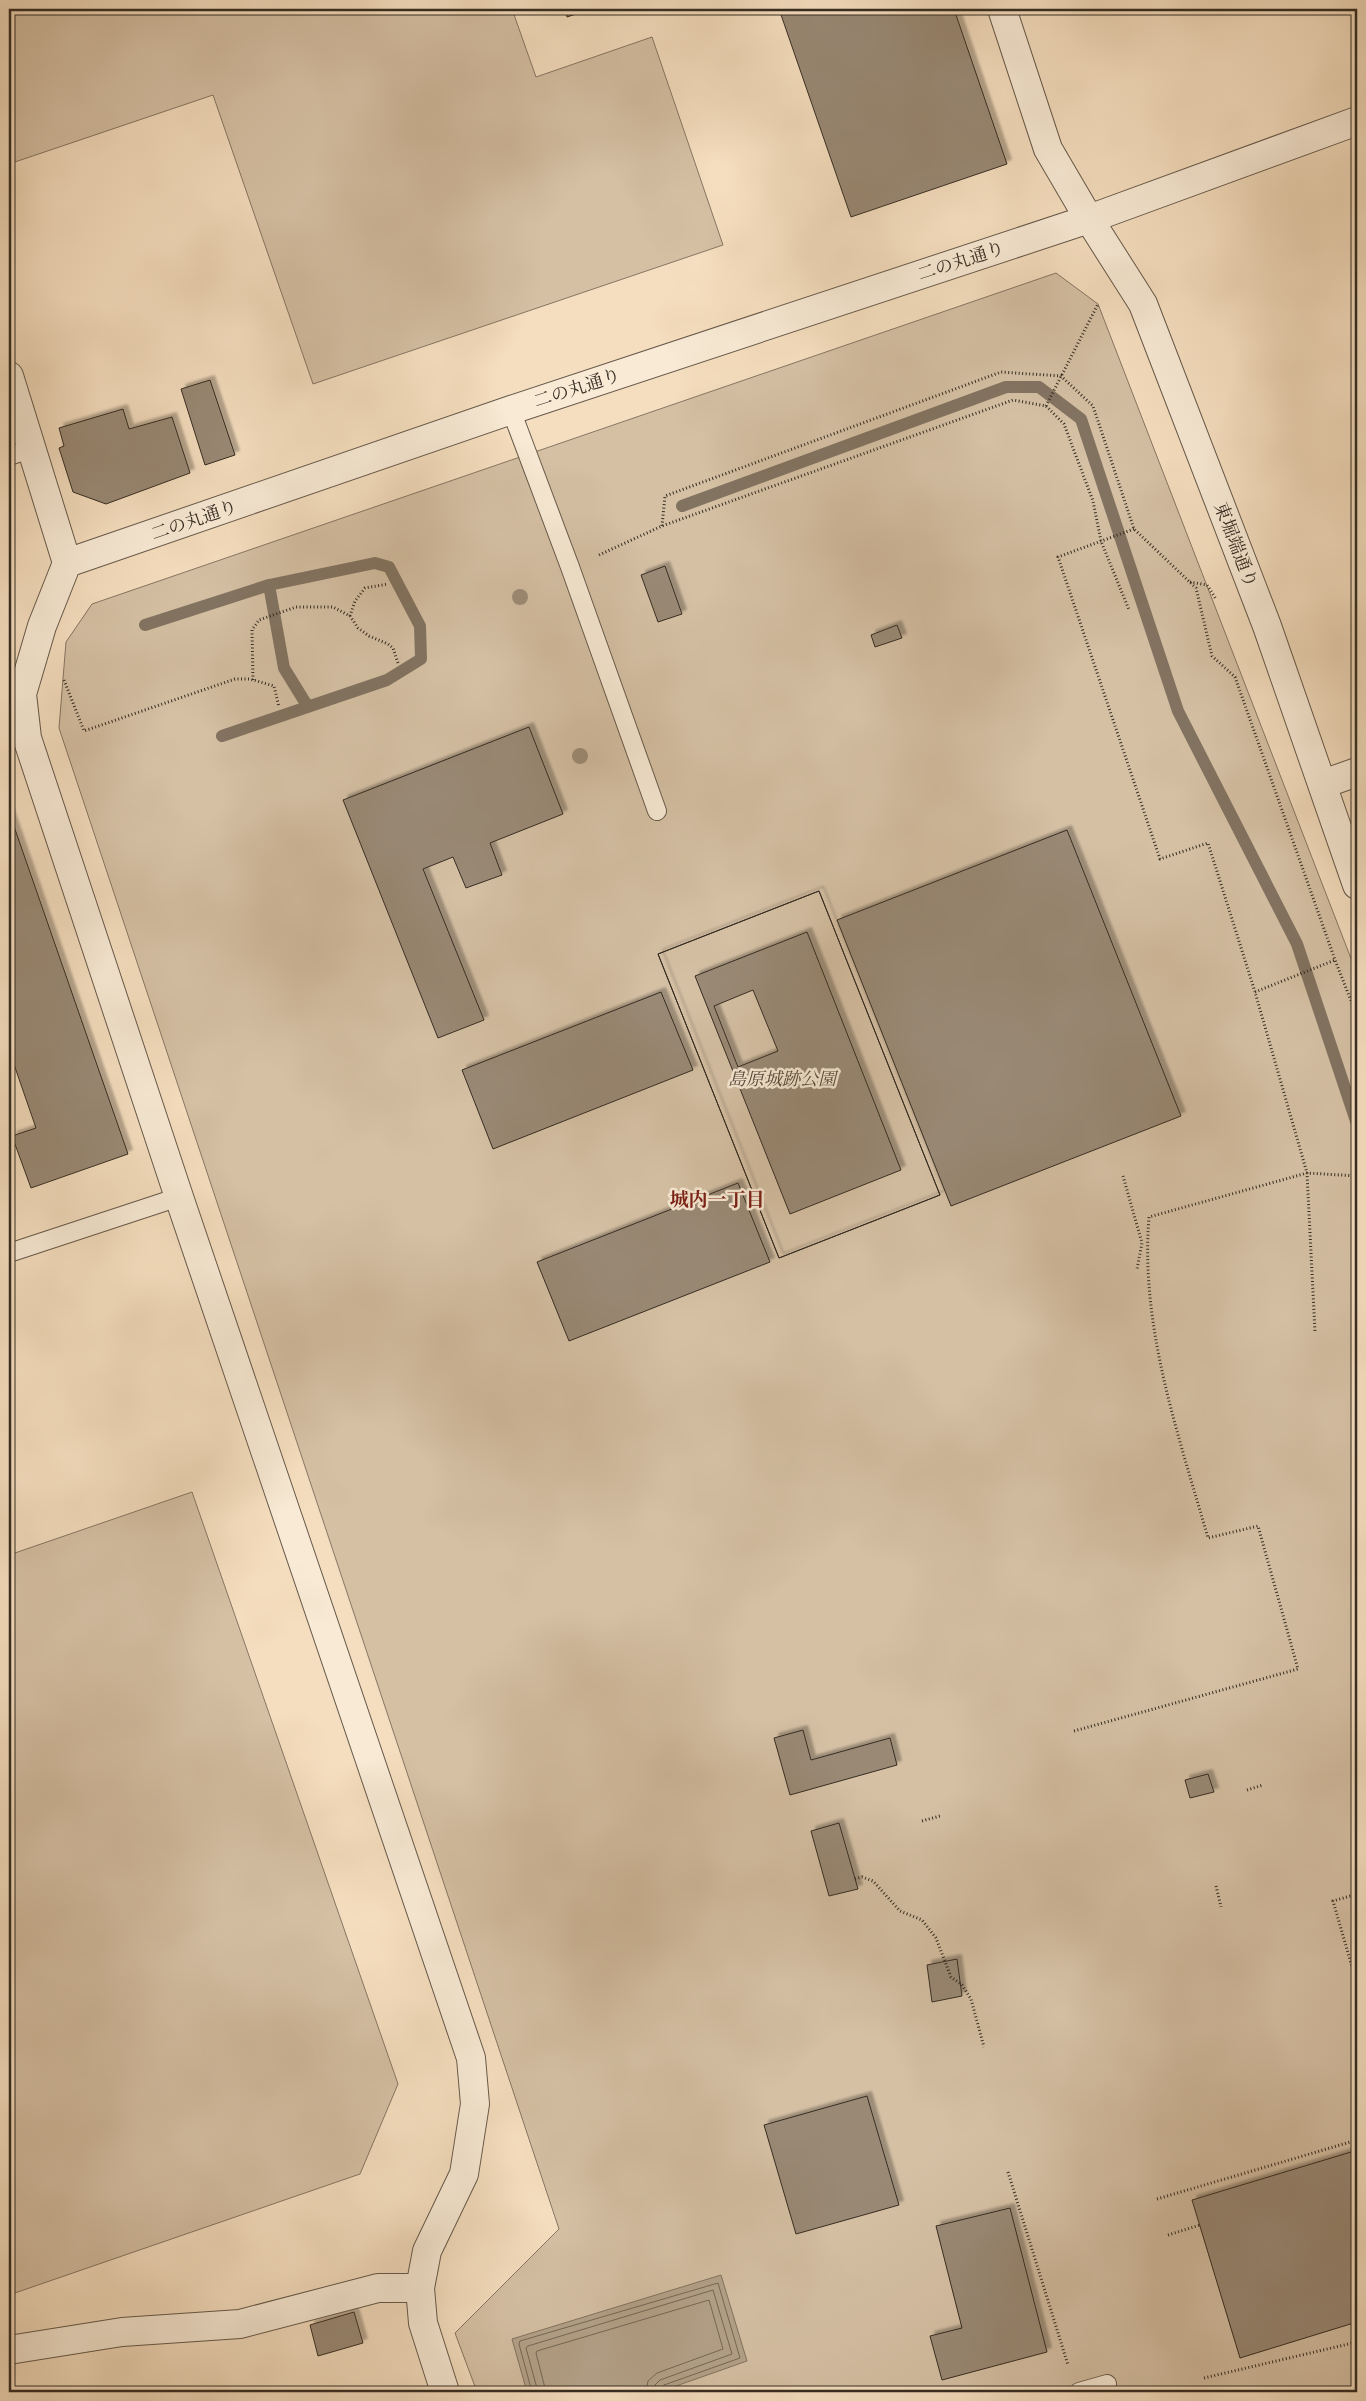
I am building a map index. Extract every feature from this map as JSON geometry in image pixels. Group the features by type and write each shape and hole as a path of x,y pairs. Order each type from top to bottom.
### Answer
{"street":[{"name":"東堀端通り","path":"1002,9 1048,149 1088,219 1143,304 1267,626 1357,884"},
{"name":"二の丸通り","path":"67,563 511,410 1088,219 1357,121"},
{"path":"9,376 20,453 67,563 42,626 22,694 18,741 179,1197 471,2058 475,2104 464,2174 427,2252 420,2288 423,2323 445,2392"},
{"path":"1323,784 1357,772"},
{"path":"9,2350 122,2332 240,2324 378,2288 420,2288"}],"lane":[{"path":"511,410 570,567 657,812"},
{"path":"9,1254 179,1197"},
{"path":"1079,2392 1107,2384"}],"path":[{"path":"1046,406 1098,304"},
{"path":"662,526 665,496 1001,372 1061,376 1093,406 1134,529 1196,588 1212,656 1235,677 1335,960 1357,1016"},
{"path":"593,558 662,526 1013,400 1046,406 1064,424 1093,501 1101,541 1129,610"},
{"path":"1134,529 1058,557 1160,859 1208,843 1255,992 1307,1173 1315,1332"},
{"path":"1190,582 1207,585"},
{"path":"350,616 355,601 366,588 388,584"},
{"path":"252,680 252,630 260,620 296,607 333,607 350,616 358,628 393,648 398,663"},
{"path":"63,677 84,731 235,679 252,680 274,686 279,707"},
{"path":"1255,992 1335,960"},
{"path":"1137,1269 1145,1243 1149,1216 1307,1173 1357,1176"},
{"path":"1074,1731 1298,1669 1258,1526 1208,1538 1163,1381 1149,1297 1145,1243 1123,1176"},
{"path":"1247,1790 1263,1785"},
{"path":"922,1821 940,1816"},
{"path":"855,1879 862,1877 873,1881 900,1911 922,1920 936,1938 951,1977 962,1985 971,1999 984,2046"},
{"path":"1216,1886 1221,1907"},
{"path":"1357,1894 1333,1901 1357,1984"},
{"path":"1157,2199 1357,2140"},
{"path":"1008,2172 1071,2374"},
{"path":"1168,2235 1200,2225"},
{"path":"1204,2378 1357,2342"}],"green space":[{"path":"9,9 512,9 536,77 652,37 723,245 313,384 213,95 9,164"},
{"name":"島原城跡公園","path":"1056,273 1098,304 1357,974 1357,2392 477,2392 455,2333 559,2229 59,728 66,642 92,604"},
{"path":"192,1492 398,2084 360,2174 9,2295 9,1555"}],"water":[{"path":"721,2275 747,2361 659,2392 527,2392 512,2339"}],"building":[{"path":"565,9 591,9 567,17"},
{"path":"779,9 954,9 1007,164 851,217"},
{"path":"210,380 235,455 205,465 181,389"},
{"path":"123,409 129,429 172,417 190,473 106,504 73,492 59,448 64,446 59,428"},
{"path":"665,566 682,614 658,622 641,575"},
{"path":"897,625 902,638 875,647 871,635"},
{"path":"529,727 563,814 490,843 502,875 466,888 453,857 423,869 484,1020 438,1038 343,800"},
{"path":"9,812 128,1154 31,1188 12,1136 36,1128 9,1050 9,1042 13,1041 9,1028"},
{"path":"1067,830 1181,1116 951,1206 837,920"},
{"path":"819,891 940,1195 779,1258 658,954","holes":["807,932 901,1170 790,1214 695,976"]},
{"path":"819,891 940,1195 779,1258 658,954"},
{"path":"753,990 778,1051 738,1067 714,1006"},
{"path":"661,992 693,1070 493,1149 462,1070"},
{"path":"738,1183 770,1262 569,1341 537,1262"},
{"path":"803,1730 811,1760 890,1738 897,1765 790,1795 774,1738"},
{"path":"1208,1774 1214,1792 1190,1798 1185,1780"},
{"path":"839,1823 858,1889 829,1896 811,1831"},
{"path":"957,1959 962,1996 932,2002 927,1965"},
{"path":"867,2096 899,2205 796,2234 764,2125"},
{"path":"1351,2152 1357,2171 1357,2322 1240,2358 1192,2200"},
{"path":"1010,2208 1047,2352 942,2380 930,2336 962,2328 936,2226"},
{"path":"354,2312 363,2343 318,2356 310,2325"}],"waterway":[{"path":"682,506 1006,387 1039,387 1081,419 1178,711 1297,944 1357,1124"},
{"path":"145,625 269,585 375,563 389,567 420,626 421,659 387,680 222,736"},
{"path":"269,585 284,668 308,707"}],"district":[{"name":"城内一丁目","path":"717,1199"}]}
